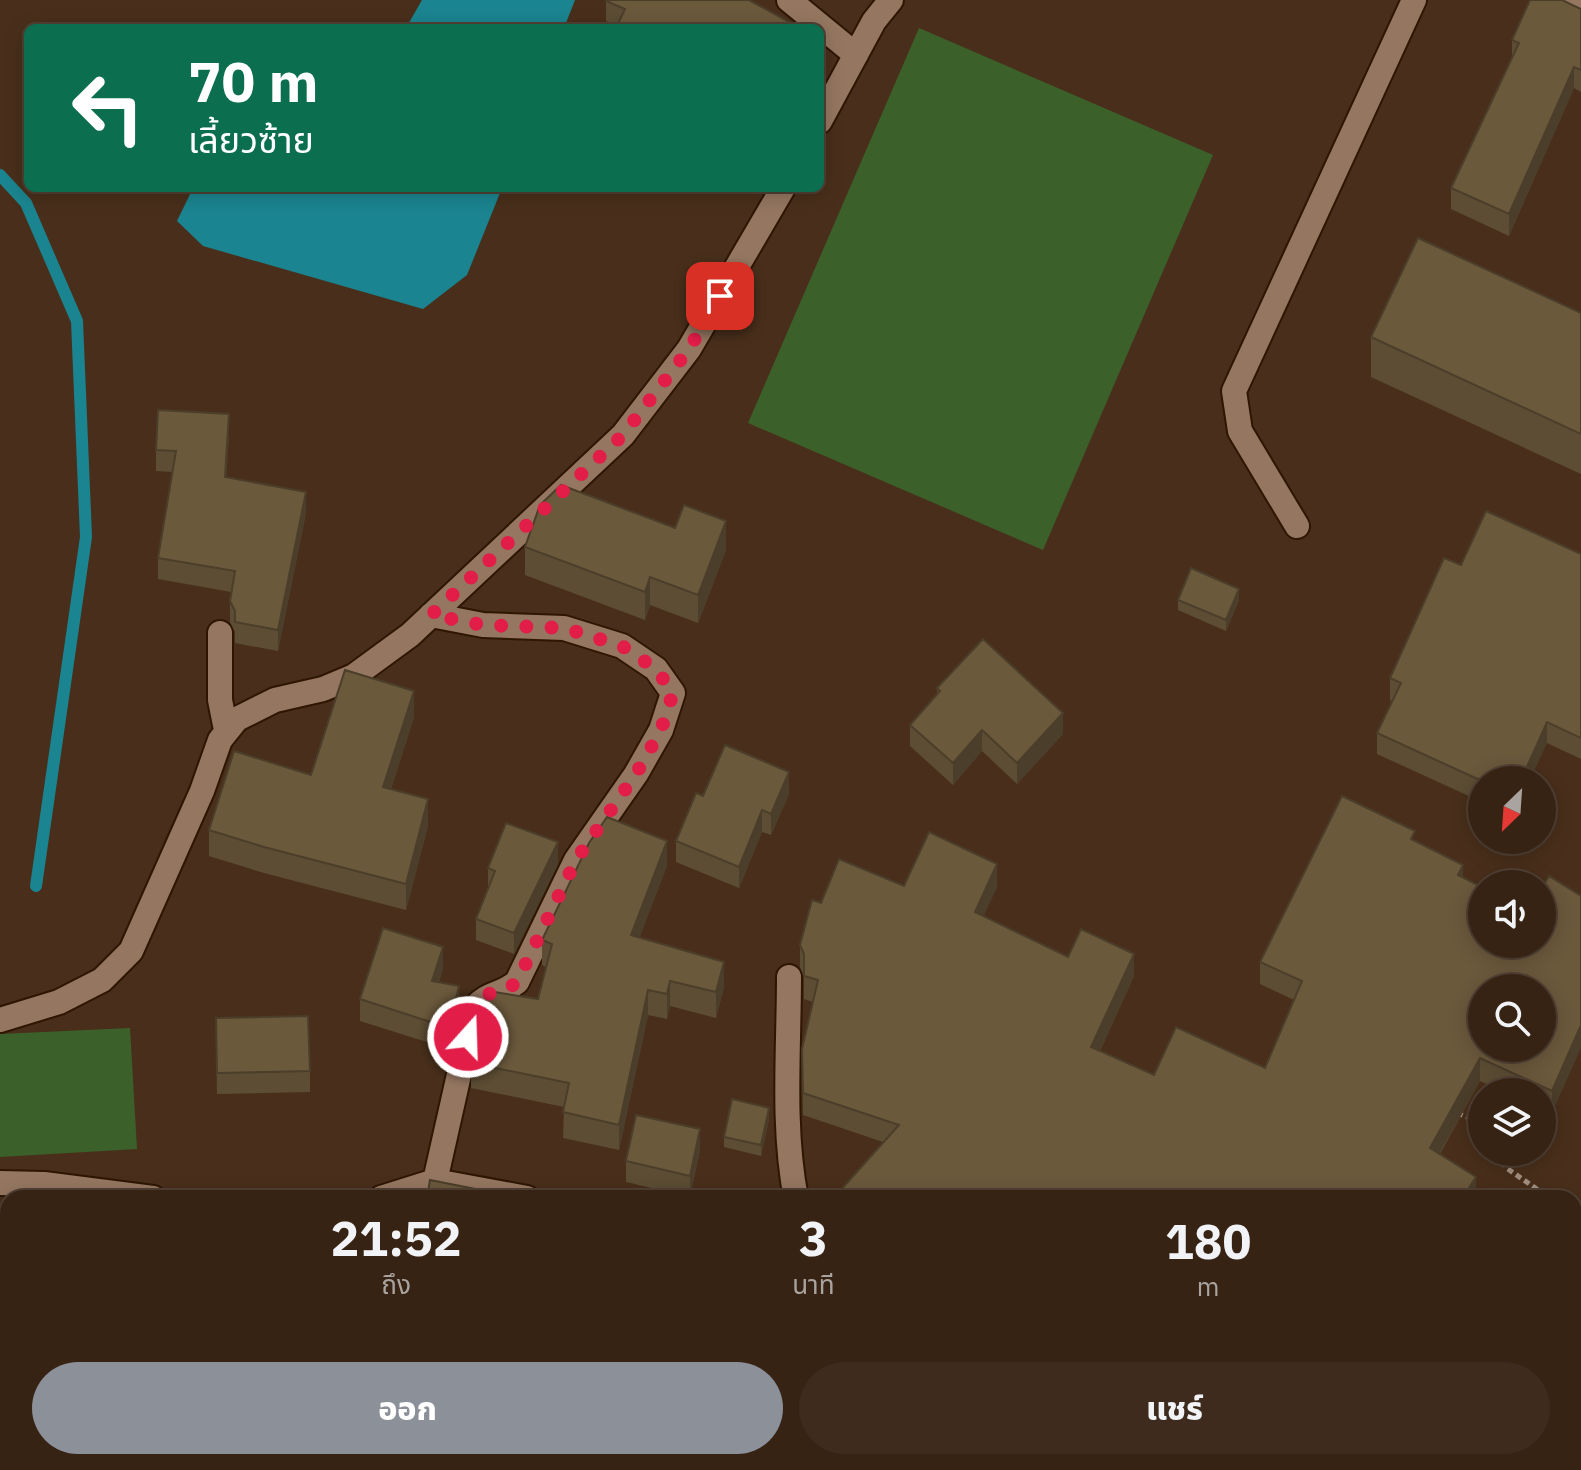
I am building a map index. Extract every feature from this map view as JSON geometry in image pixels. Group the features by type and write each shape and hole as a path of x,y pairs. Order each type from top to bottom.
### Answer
{"street":[{"path":"789,0 818,24"},
{"path":"824,114 874,21 891,0"},
{"path":"1297,526 1240,431 1234,391 1414,0"},
{"path":"1564,0 1581,3"},
{"path":"824,29 856,55"},
{"path":"0,1020 59,1002 102,980 131,951 226,730 237,719 275,700 323,689 354,676 410,635 623,435 689,349 781,192"},
{"path":"431,615 483,625 564,628 622,646 656,669 673,693 661,730 636,774 576,860 517,982 505,992 486,995 474,1008 435,1181"},
{"path":"220,633 220,700 226,730"},
{"path":"789,977 788,1092 795,1190"},
{"path":"406,1190 435,1181 484,1190"},
{"path":"0,1183 91,1190"}],"path":[{"path":"1452,1110 1468,1117"},
{"path":"1505,1166 1538,1190"}],"green space":[{"path":"919,28 1213,155 1043,550 748,423"},
{"path":"130,1028 137,1149 0,1157 0,1034"}],"water":[{"path":"422,0 575,0 566,24 408,24"},
{"path":"191,192 500,192 467,275 423,309 203,246 177,221"}],"building":[{"path":"749,0 793,24 618,24 625,9 606,1"},
{"path":"1530,0 1562,0 1581,9 1581,70 1574,67 1509,214 1451,188 1519,43 1512,40"},
{"path":"1418,238 1581,313 1581,434 1371,337"},
{"path":"158,410 229,414 225,477 306,492 278,630 235,622 235,611 230,601 235,571 158,558 176,451 156,450"},
{"path":"561,485 675,528 684,505 726,521 698,595 650,577 645,592 525,547 540,505"},
{"path":"1486,511 1581,554 1581,738 1547,722 1527,766 1468,766 1468,775 1377,733 1401,683 1390,678 1444,558 1461,565"},
{"path":"1191,568 1239,589 1226,620 1178,600"},
{"path":"983,639 1063,713 1017,763 982,730 953,763 910,725 940,691 937,688"},
{"path":"345,670 414,691 383,787 428,799 406,884 209,830 234,751 311,775"},
{"path":"725,745 789,772 771,814 762,810 739,867 676,841 696,793 703,796"},
{"path":"1342,796 1415,831 1411,839 1463,865 1458,875 1468,880 1468,958 1556,958 1556,880 1581,896 1581,1025 1556,1082 1556,1078 1524,1078 1489,1062 1556,1062 1556,974 1468,974 1468,1062 1478,1062 1430,1148 1476,1177 1469,1188 1472,1190 841,1190 899,1125 803,1093 802,1049 818,980 804,976 804,954 800,945 812,900 821,903 839,859 904,886 929,832 997,864 975,912 1068,957 1081,929 1134,954 1091,1047 1154,1075 1176,1027 1265,1068 1302,981 1260,962"},
{"path":"607,817 667,841 631,935 724,962 716,992 670,981 667,994 648,990 619,1125 563,1112 569,1083 471,1063 488,991 538,999 552,944 542,940 589,843"},
{"path":"506,823 558,842 514,933 476,919 495,871 488,868"},
{"path":"383,928 443,947 432,981 459,986 449,1028 360,999"},
{"path":"308,1016 310,1071 217,1073 216,1018"},
{"path":"732,1099 769,1108 761,1145 724,1137"},
{"path":"636,1115 700,1129 690,1176 626,1161"},
{"path":"430,1180 476,1189 476,1190 428,1190"}],"waterway":[{"path":"0,175 26,203 77,321 86,537 36,886"}],"route":[{"path":"468,1037 474,1008 486,995 505,992 517,982 576,860 636,774 661,730 673,693 656,669 622,646 564,628 483,625 431,615 623,435 689,349 720,296"}]}
